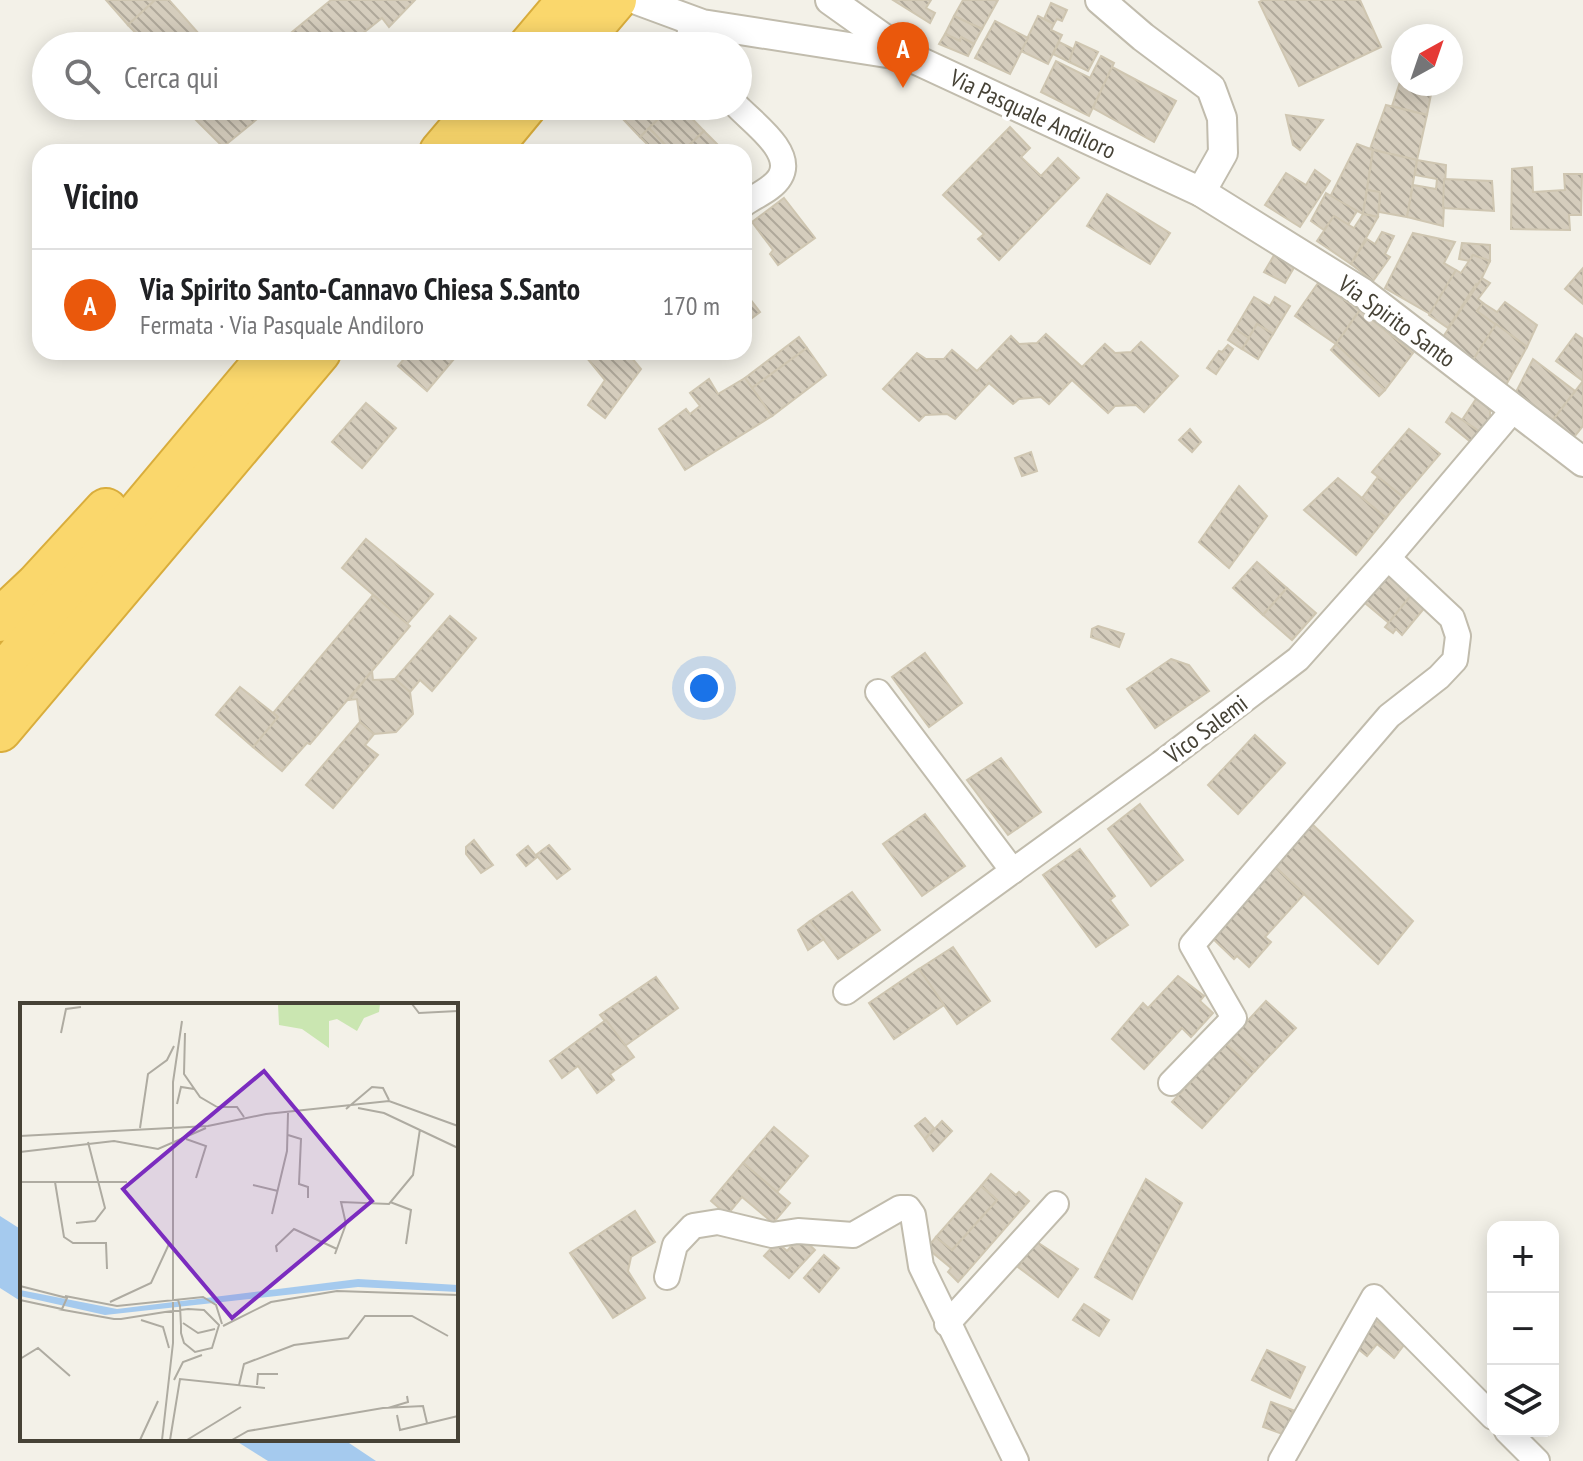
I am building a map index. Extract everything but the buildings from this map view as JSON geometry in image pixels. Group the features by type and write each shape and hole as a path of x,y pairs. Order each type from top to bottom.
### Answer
{"highway":[{"path":"542,32 569,0"},
{"path":"588,32 615,0"},
{"path":"448,144 468,120"},
{"path":"494,144 513,120"},
{"path":"0,620 37,585 189,420 265,360"},
{"path":"0,678 267,360"},
{"path":"0,730 312,360"}],"street":[{"path":"637,0 690,32 733,29 910,57"},
{"name":"Via Pasquale Andiloro","path":"830,0 910,57 1201,192"},
{"path":"1100,0 1211,88 1222,118 1223,153 1201,192"},
{"path":"750,120 778,149 784,163 781,175 774,184 752,199"},
{"name":"Via Spirito Santo","path":"1201,192 1363,293 1583,462"},
{"name":"Vico Salemi","path":"846,992 1160,764 1298,659 1514,409"},
{"path":"1171,1083 1234,1018 1192,945 1389,716 1439,677 1455,660 1458,636 1452,618 1388,558"},
{"path":"878,692 1013,871"},
{"path":"947,1324 1056,1204"},
{"path":"667,1277 675,1245 693,1226 718,1222 772,1235 798,1231 853,1235 900,1208 908,1208 913,1215 921,1266 1016,1461"},
{"path":"1281,1461 1374,1297 1487,1411"},
{"path":"1513,1437 1537,1461"}],"water":[{"path":"0,1216 20,1229 20,1301 0,1288"},
{"path":"236,1441 346,1441 376,1461 268,1461"}],"place":[{"name":"Via Spirito Santo-Cannavo Chiesa S.Santo","path":"903,88"}]}
